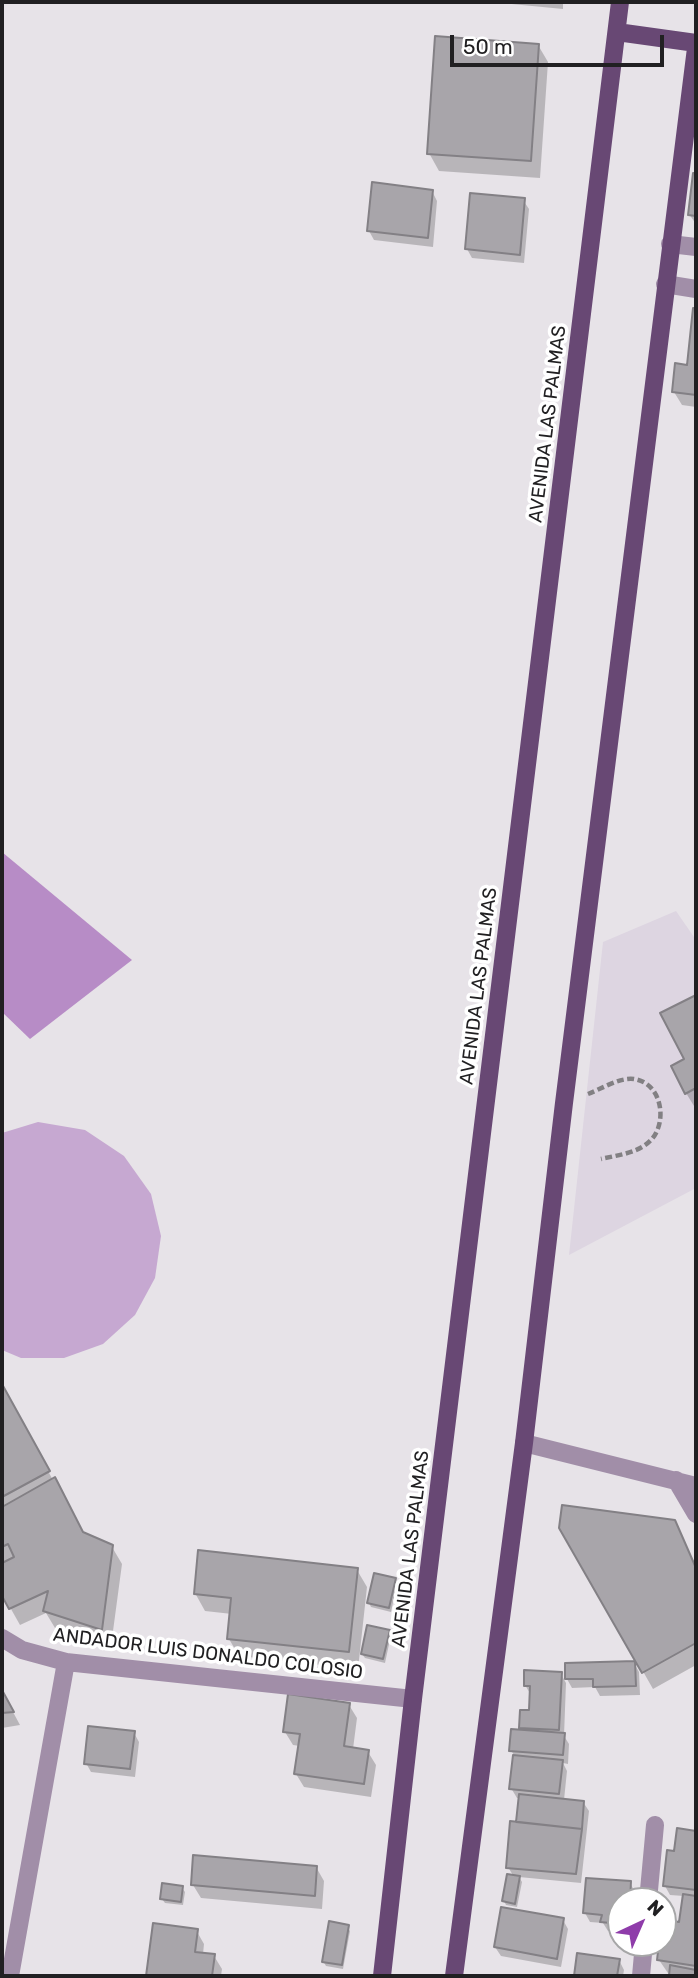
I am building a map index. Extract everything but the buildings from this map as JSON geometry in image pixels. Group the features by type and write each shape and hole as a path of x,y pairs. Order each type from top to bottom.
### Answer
{"main road":[{"name":"AVENIDA LAS PALMAS","path":"382,1976 620,2"},
{"path":"454,1976 524,1443 696,46 617,32"}],"street":[{"path":"670,244 696,247"},
{"path":"665,284 696,289"},
{"path":"524,1443 696,1486"},
{"path":"676,1480 696,1514"},
{"name":"ANDADOR LUIS DONALDO COLOSIO","path":"2,1638 22,1650 66,1662 414,1699"},
{"path":"10,1976 66,1662"},
{"path":"649,1887 655,1825"},
{"path":"641,1976 643,1957"}],"path":[{"path":"564,1103 617,1082 635,1079 651,1088 661,1104 660,1125 651,1141 630,1153 601,1159"}],"shaded area":[{"path":"2,852 132,960 30,1039 2,1012"},
{"path":"676,911 696,940 696,1188 569,1255 603,942"},
{"path":"38,1122 85,1130 124,1156 151,1194 161,1236 155,1278 135,1315 103,1344 64,1358 21,1358 2,1350 2,1133"}]}
